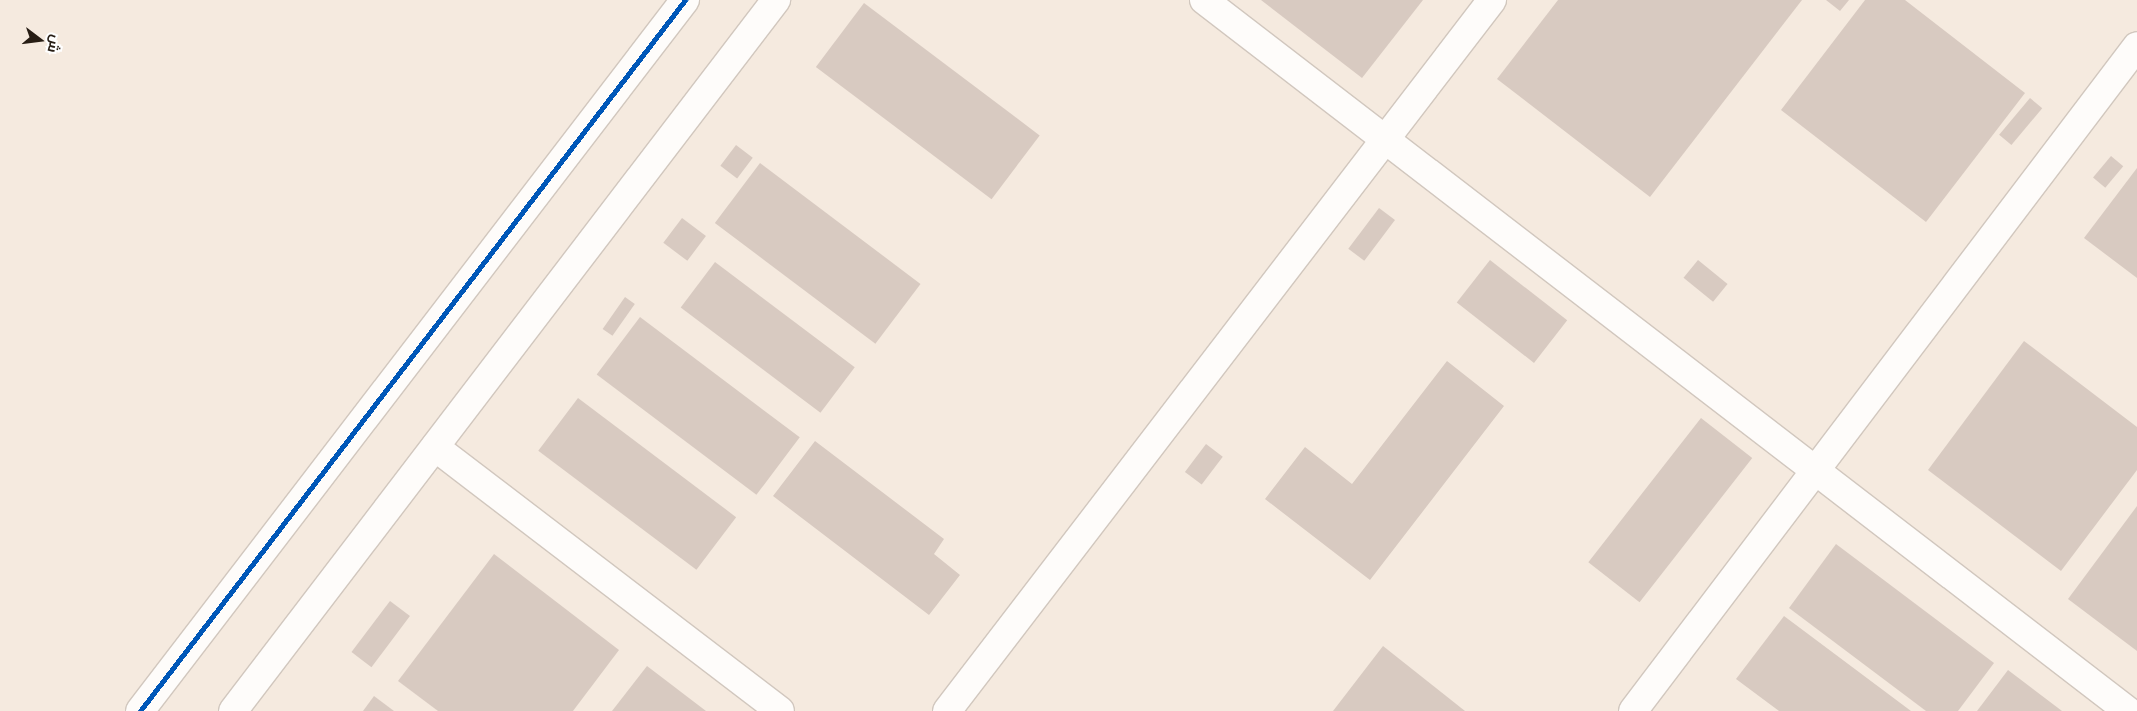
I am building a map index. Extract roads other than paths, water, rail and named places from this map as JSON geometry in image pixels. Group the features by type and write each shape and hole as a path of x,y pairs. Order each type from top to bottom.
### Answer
{"street":[{"path":"140,711 685,0"},
{"path":"233,711 776,0"},
{"path":"1204,0 2128,711"},
{"path":"947,711 1387,140 1492,0"},
{"path":"1633,711 2137,46"},
{"path":"435,447 780,711"}]}
